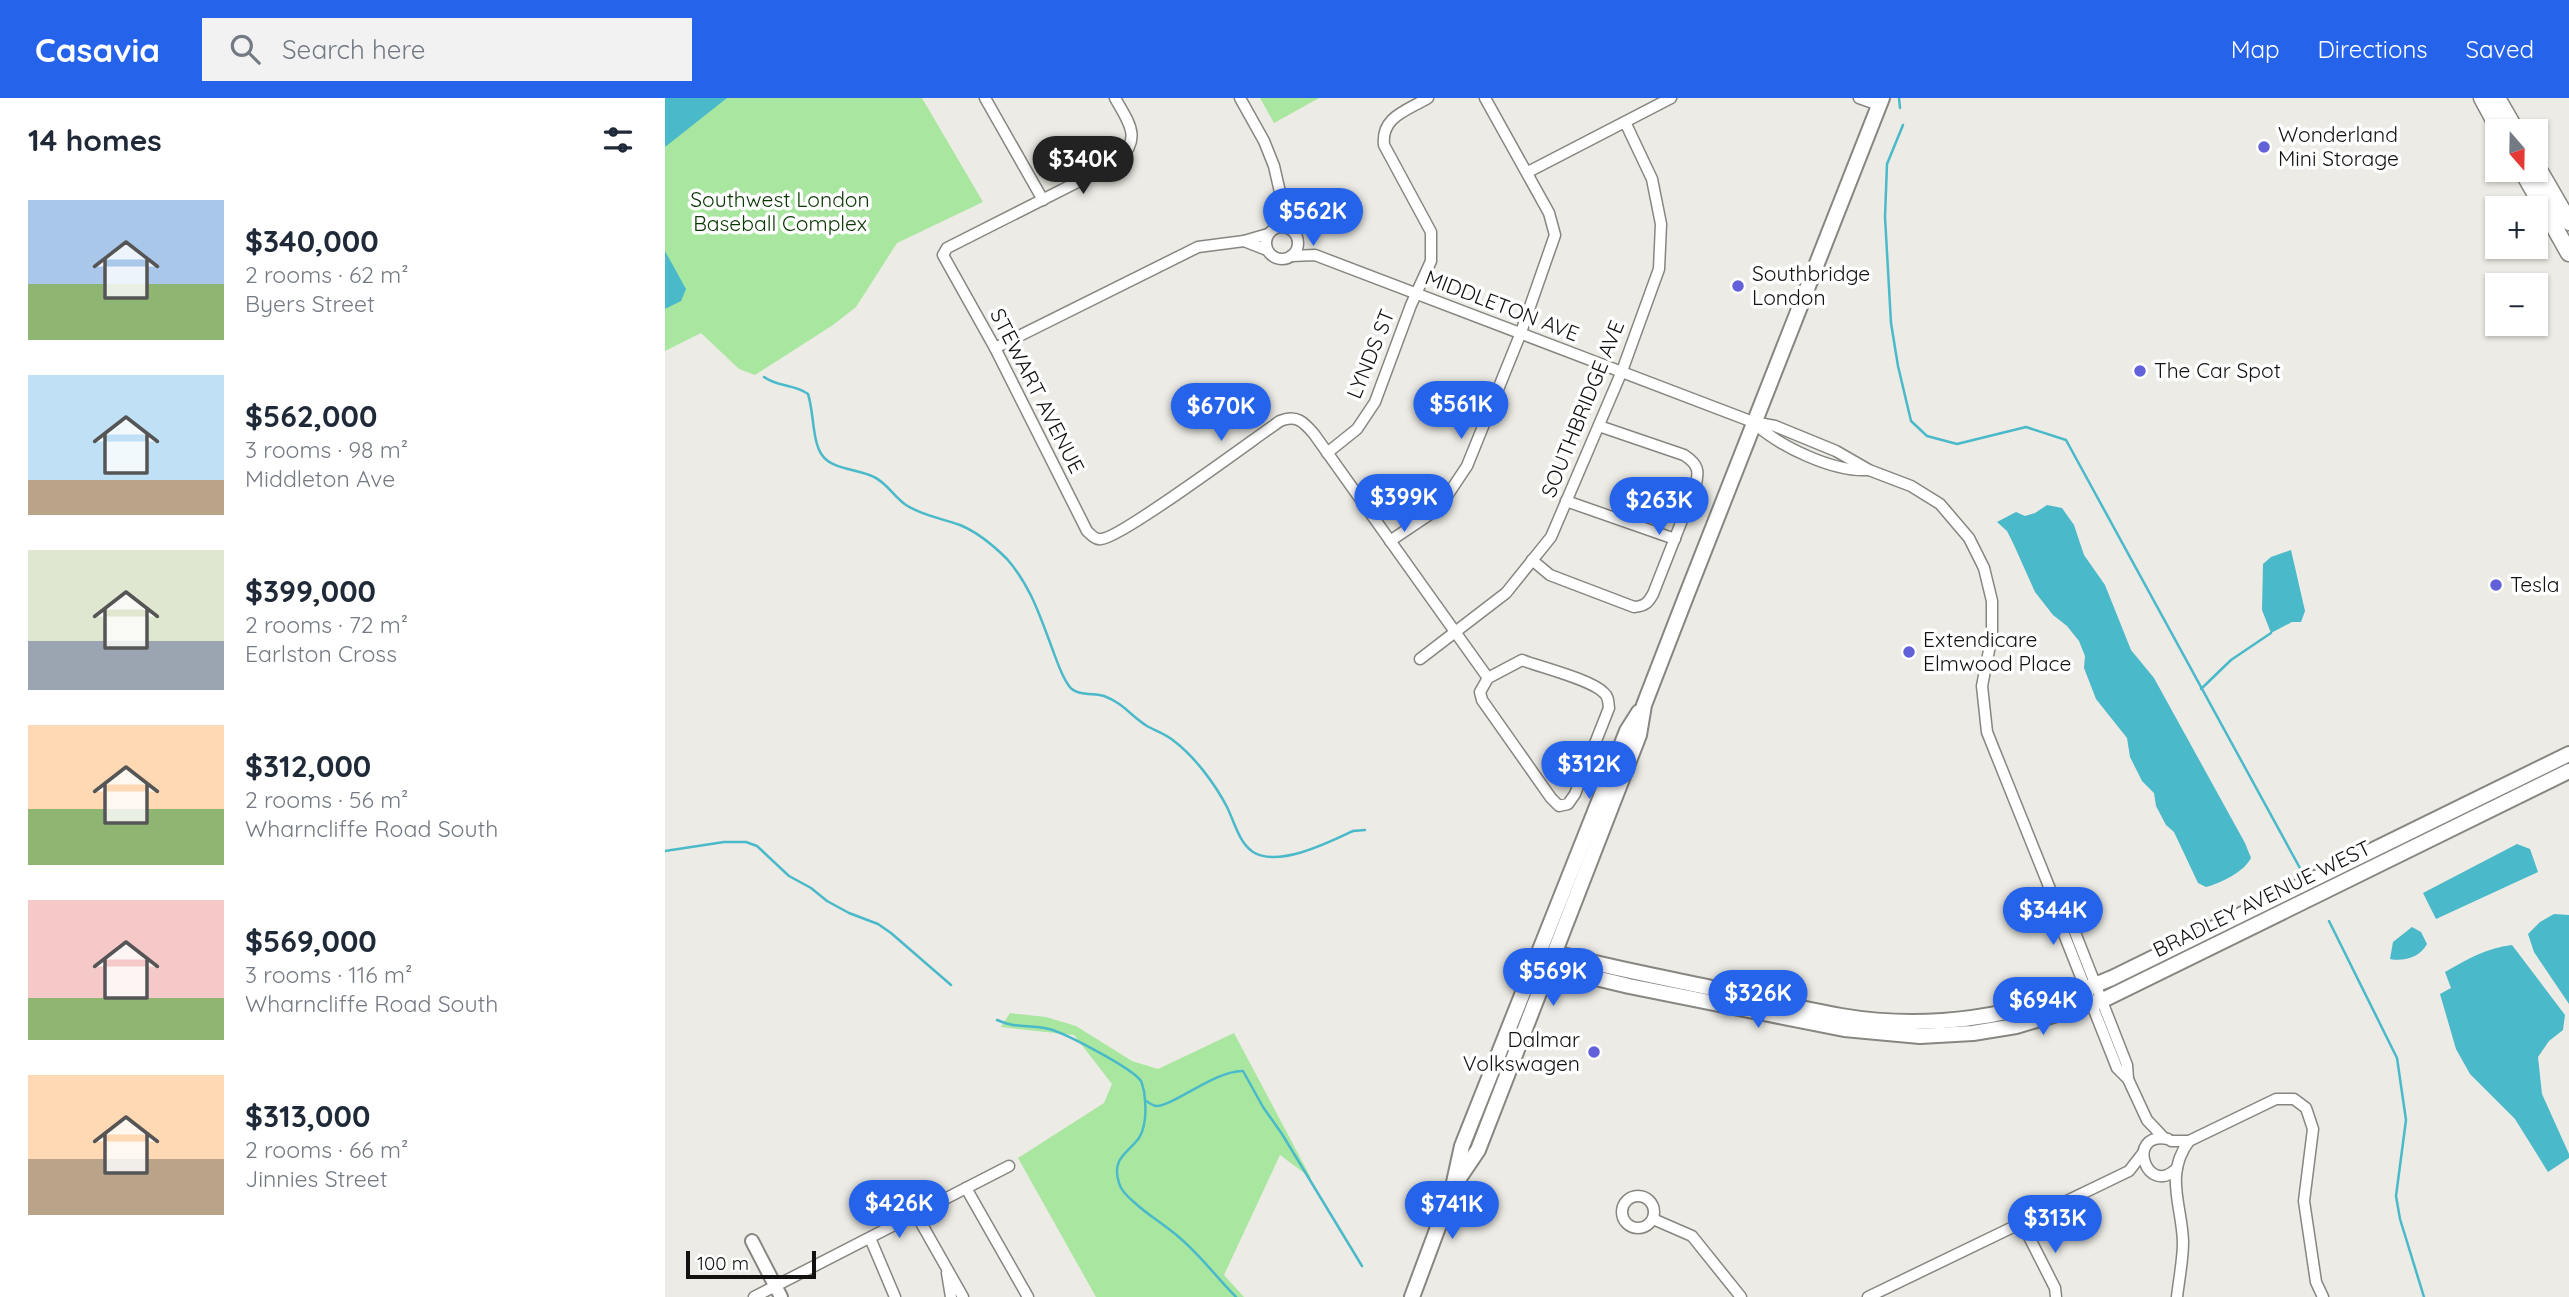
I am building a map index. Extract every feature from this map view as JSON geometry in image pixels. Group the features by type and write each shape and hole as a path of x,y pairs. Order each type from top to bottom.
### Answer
{"main road":[{"path":"2482,98 2493,119"},
{"path":"2497,98 2509,119"},
{"path":"1454,1187 1478,1150 1639,735 1644,705 1881,102"},
{"path":"2529,182 2569,253"},
{"path":"2546,182 2569,222"},
{"path":"1412,1297 1454,1187 1462,1146 1627,731 1644,705"},
{"name":"BRADLEY AVENUE WEST","path":"1552,960 1843,1017 1906,1023 1964,1020 2013,1012 2068,997 2090,987 2569,754"},
{"name":"BRADLEY AVENUE WEST","path":"1552,960 1629,986 1844,1029 1920,1036 1973,1033 2016,1026 2097,1003 2569,771"}],"street":[{"path":"985,98 1042,200 1119,161 1130,150 1133,140 1130,125 1115,98"},
{"path":"1240,98 1264,141 1296,234 1296,251 1291,256"},
{"name":"LYNDS ST","path":"1327,453 1357,429 1375,402 1415,295 1431,261 1431,232 1384,145 1383,131 1390,120 1428,98"},
{"path":"1391,541 1439,508 1468,466 1520,335 1555,235 1549,213 1485,98"},
{"path":"1528,173 1671,98"},
{"path":"1859,98 1881,102"},
{"name":"SOUTHBRIDGE AVE","path":"1420,659 1506,593 1551,537 1622,371 1659,269 1661,224 1652,179 1625,122"},
{"name":"STEWART AVENUE","path":"1042,200 947,248 943,255 995,348 1087,531 1093,537 1101,539 1151,511 1288,418 1304,422 1327,453"},
{"path":"1286,211 1265,242 1267,250 1280,259 1315,255"},
{"path":"995,348 1198,247 1244,241 1286,227 1315,255"},
{"path":"1244,241 1267,250"},
{"name":"MIDDLETON AVE","path":"1315,255 1520,335 1836,450 1869,470 1911,486 1940,504 1963,529 1980,558 1990,590 1992,635 1982,686 1985,723 1992,750 2052,894 2067,912 2117,1068 2128,1079 2147,1120"},
{"path":"1532,560 1550,575 1634,607 1648,603 1653,594 1698,477 1698,468 1684,455 1599,426"},
{"path":"1327,453 1488,678"},
{"path":"1566,501 1675,539"},
{"path":"1522,660 1603,690 1608,697 1609,708 1576,794 1568,804 1559,806 1551,798 1482,701 1480,692 1488,678 1522,660"},
{"path":"1868,1297 2129,1171 2154,1140 2189,1141 2276,1099 2294,1099 2306,1108 2313,1129 2304,1201 2316,1282 2323,1297"},
{"path":"2147,1120 2179,1150 2175,1191 2183,1242 2177,1297"},
{"path":"2147,1120 2144,1163 2175,1191"},
{"path":"2129,1171 2168,1174 2179,1163 2189,1141"},
{"path":"754,1297 778,1291 870,1238 1009,1166"},
{"path":"966,1188 1028,1297"},
{"path":"915,1214 963,1297"},
{"path":"1653,1219 1692,1236 1741,1297"},
{"path":"2022,1223 2055,1288 2056,1297"},
{"path":"870,1238 895,1297"},
{"path":"752,1241 778,1291"},
{"path":"945,1265 951,1297"}],"green space":[{"name":"Southwest London Baseball Complex","path":"665,98 922,98 983,202 897,243 856,307 755,375 739,369 701,333 665,351"},
{"path":"1260,98 1319,98 1274,123"},
{"path":"1010,1013 1046,1017 1076,1026 1132,1061 1158,1069 1234,1033 1311,1178 1280,1155 1224,1275 1244,1297 1096,1297 1018,1158 1104,1103 1112,1084 1074,1035 1001,1027"}],"water":[{"path":"665,98 727,98 665,147"},
{"path":"665,251 686,289 681,301 665,309"},
{"path":"2047,505 2062,508 2074,525 2084,555 2105,585 2131,650 2154,678 2245,843 2251,858 2243,868 2225,880 2206,887 2198,883 2174,832 2166,825 2156,806 2154,793 2142,781 2130,757 2127,738 2096,699 2084,668 2085,656 2079,641 2035,592 2007,531 1997,522 2016,512 2025,516 2035,513"},
{"path":"2291,550 2305,611 2301,622 2292,622 2271,633 2262,610 2263,564 2271,557"},
{"path":"2517,844 2530,849 2538,872 2436,919 2423,893"},
{"path":"2554,914 2569,915 2569,1004 2534,952 2528,934 2540,922"},
{"path":"2412,927 2421,932 2427,944 2411,958 2390,959 2393,942"},
{"path":"2512,945 2565,1015 2563,1030 2549,1041 2538,1057 2542,1094 2569,1154 2569,1158 2548,1172 2515,1119 2470,1074 2456,1049 2440,994 2451,988 2445,972 2485,951"}],"waterway":[{"path":"1899,98 1900,108"},
{"path":"1903,125 1887,164 1885,217 1891,323 1911,421 1927,436 1957,444 2026,427 2066,440 2301,870"},
{"path":"764,377 808,394 816,442 826,460 874,477 912,509 966,528 1007,559 1034,601 1059,668 1069,686 1080,693 1111,699 1147,726 1168,736 1182,747 1210,780 1227,807 1240,837 1253,852 1276,857 1290,855 1318,847 1353,831 1365,830"},
{"path":"2201,689 2231,660 2271,633"},
{"path":"665,851 724,842 746,842 757,846 789,876 827,901 878,924 891,933 951,985"},
{"path":"2329,921 2397,1058 2406,1120 2396,1196 2400,1219 2424,1297"},
{"path":"997,1020 1057,1032 1112,1060 1141,1081 1145,1102 1143,1127 1139,1138 1119,1162 1117,1175 1120,1186 1133,1201 1176,1234 1236,1297"},
{"path":"1146,1101 1156,1106 1163,1105 1220,1076 1243,1071 1362,1266"}],"place":[{"name":"Wonderland Mini Storage","path":"2264,147"},
{"name":"Southbridge London","path":"1738,286"},
{"name":"The Car Spot","path":"2140,371"},
{"name":"Tesla","path":"2496,585"},
{"name":"Extendicare Elmwood Place","path":"1909,652"},
{"name":"Dalmar Volkswagen","path":"1594,1052"}]}
